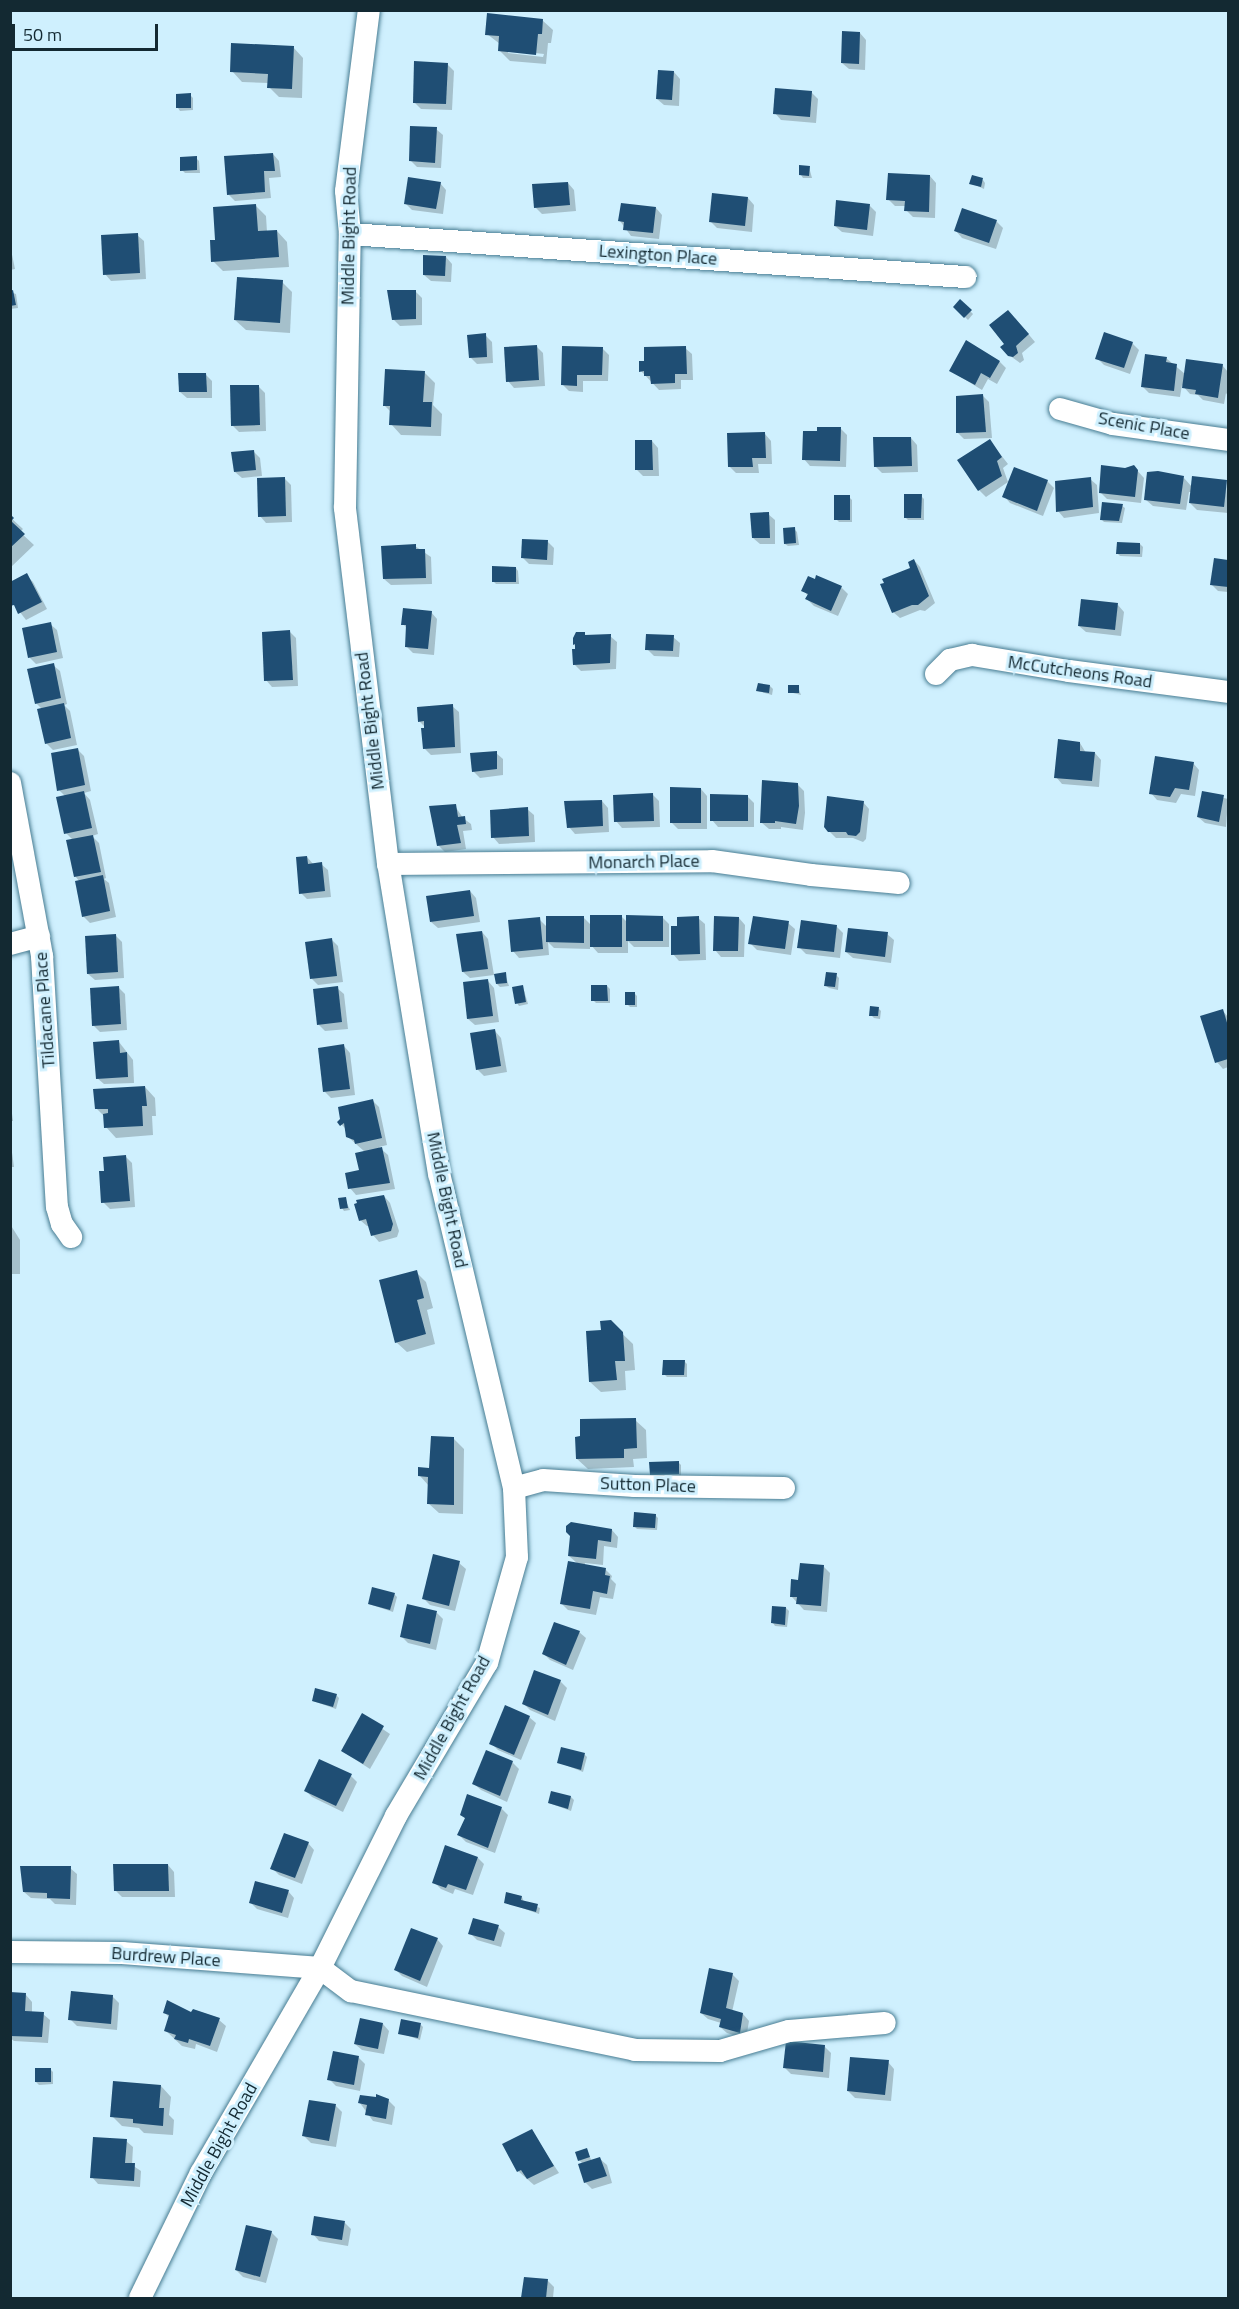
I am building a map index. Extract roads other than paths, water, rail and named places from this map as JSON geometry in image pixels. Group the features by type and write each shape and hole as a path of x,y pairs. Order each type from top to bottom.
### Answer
{"street":[{"name":"Middle Bight Road","path":"140,2298 201,2173 320,1968 396,1816 487,1663 517,1557 514,1488 439,1174 388,864 345,508 350,234 346,191 369,10"},
{"name":"Lexington Place","path":"350,234 965,277"},
{"name":"Scenic Place","path":"1060,409 1113,424 1228,440"},
{"name":"McCutcheons Road","path":"936,674 950,660 972,655 1069,671 1228,692"},
{"name":"Tildacane Place","path":"10,783 39,936 57,1207 62,1224 71,1237"},
{"name":"Monarch Place","path":"388,864 712,861 811,875 898,882"},
{"path":"10,944 39,936"},
{"name":"Sutton Place","path":"514,1488 543,1480 635,1486 784,1488"},
{"name":"Burdrew Place","path":"10,1952 122,1953 320,1968"},
{"path":"320,1968 351,1991 635,2050 720,2051 789,2031 885,2024"}]}
